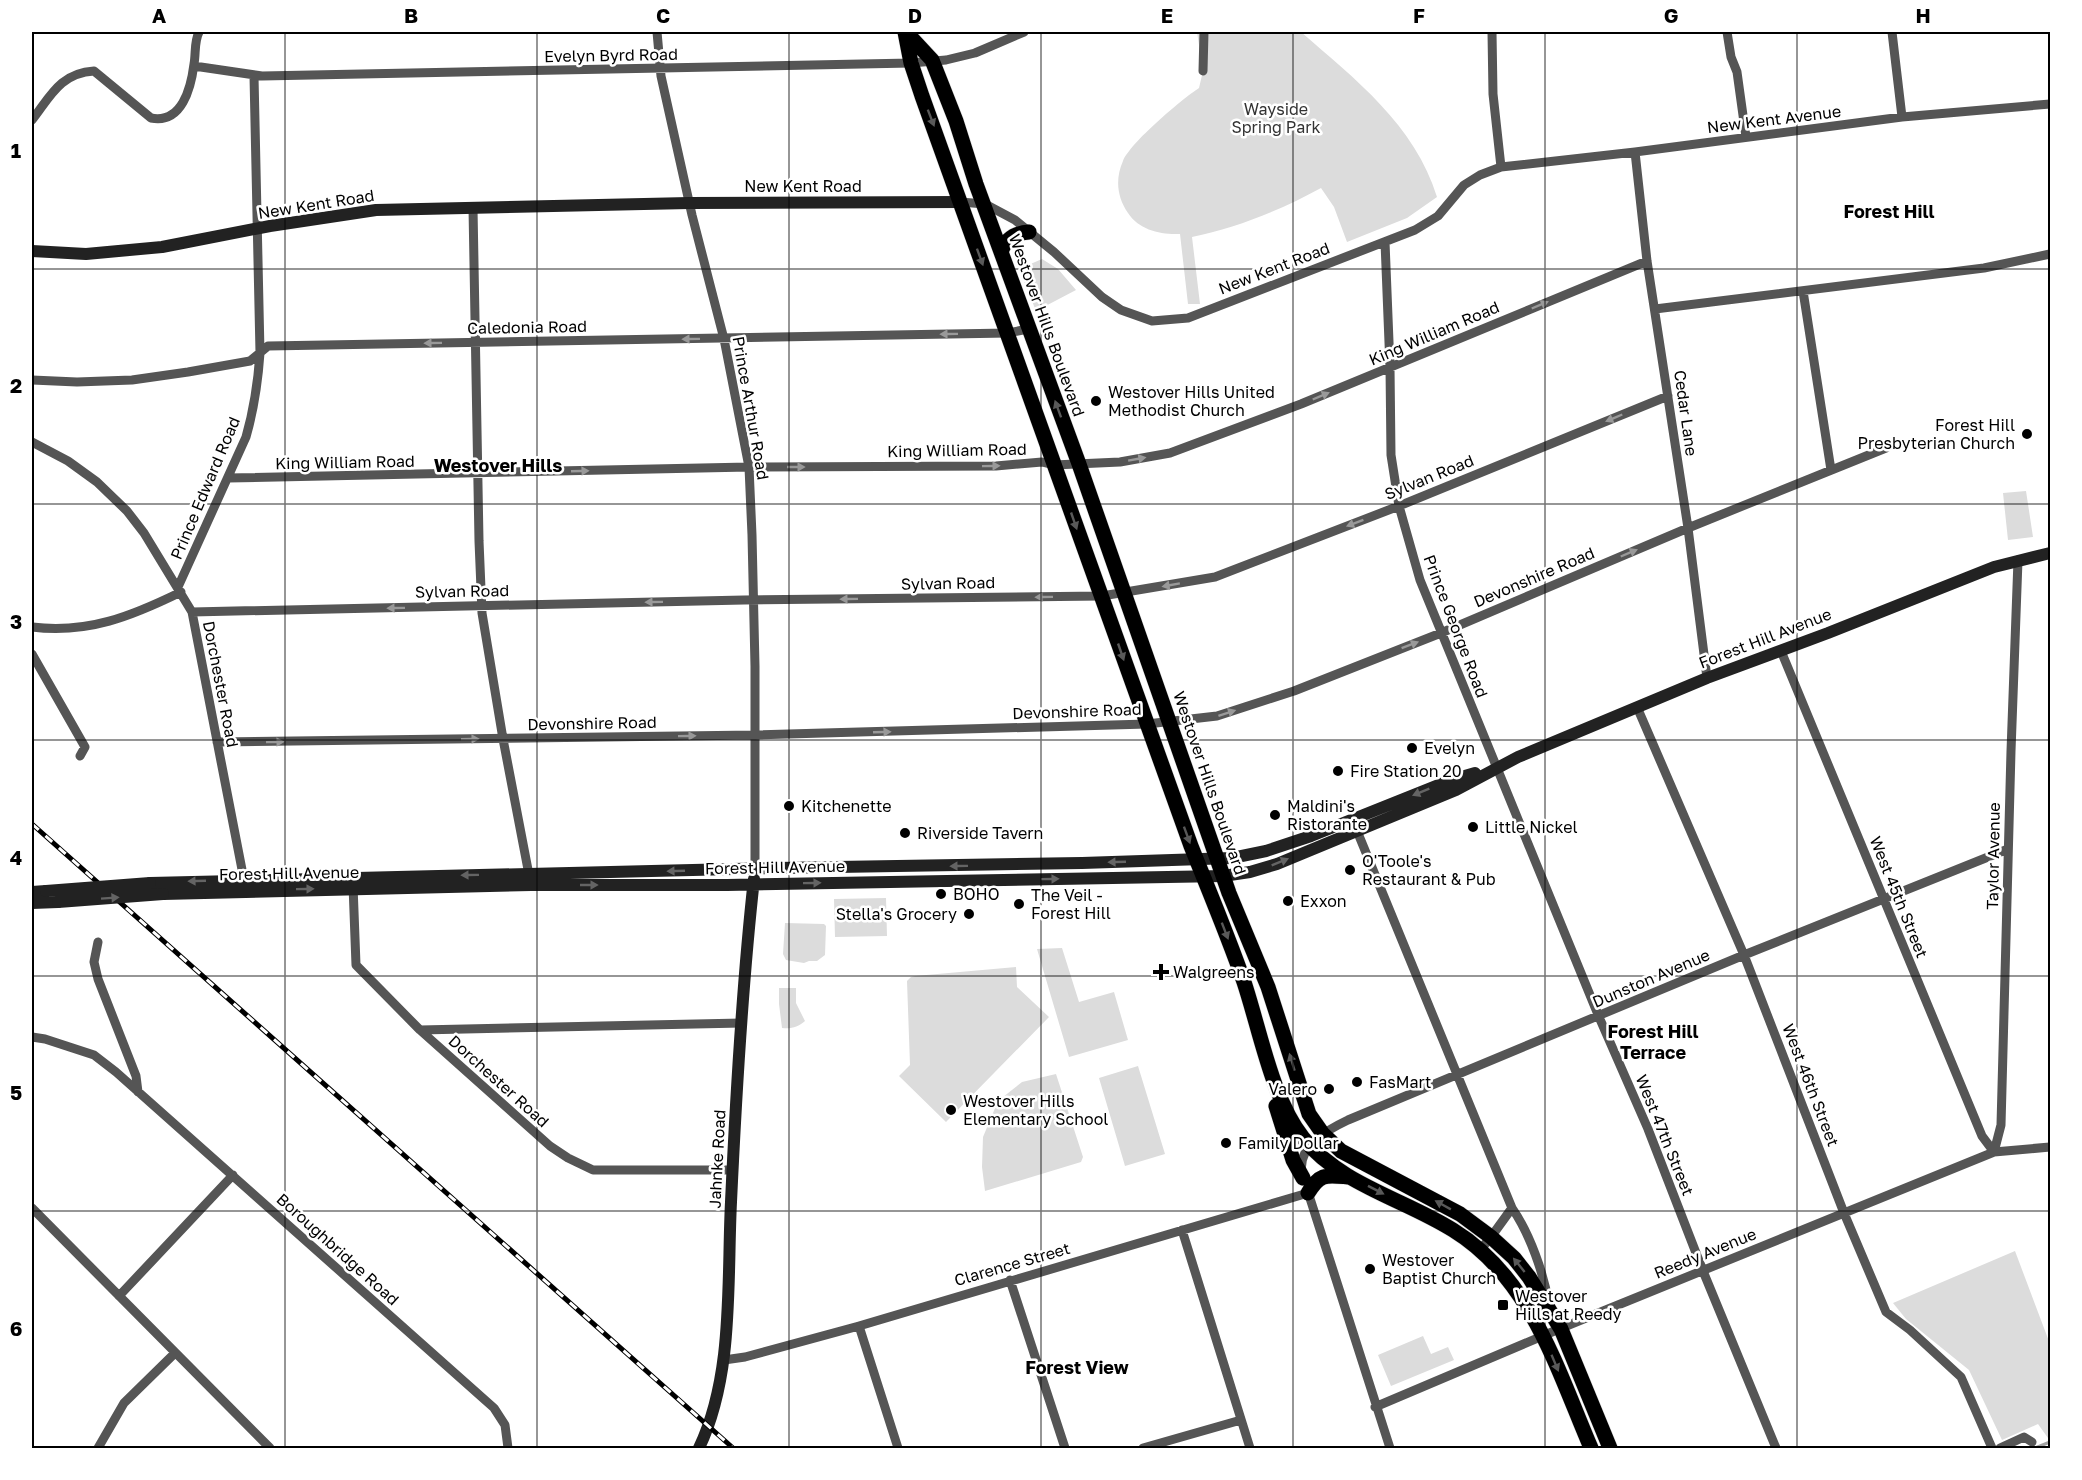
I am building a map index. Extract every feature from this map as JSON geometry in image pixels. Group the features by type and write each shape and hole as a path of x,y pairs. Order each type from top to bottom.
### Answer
{"main road":[{"name":"Westover Hills Boulevard","path":"906,32 932,60 1079,464 1223,876 1245,935 1264,976 1311,1119 1323,1134 1351,1157 1460,1214 1514,1258 1561,1329 1610,1449"},
{"name":"Westover Hills Boulevard","path":"906,32 911,63 960,202 1147,724 1239,969 1273,1076 1289,1116 1310,1146 1329,1163 1350,1177 1454,1230 1480,1250 1517,1290 1543,1336 1591,1449"},
{"name":"New Kent Road","path":"32,251 86,254 162,247 363,211 689,203 960,202"},
{"path":"1001,252 1004,243 1013,236 1029,232"},
{"name":"Forest Hill Avenue","path":"530,880 755,868 1197,860 1266,851 1355,826 1456,790 1497,767 1707,678 1994,567 2050,553"},
{"name":"Forest Hill Avenue","path":"32,892 150,883 245,885 530,880 753,884 1223,876 1262,869 1355,826"},
{"name":"Jahnke Road","path":"699,1449 709,1427 724,1360 742,1023 755,868"},
{"name":"Forest Hill Avenue","path":"32,903 163,894 245,885"},
{"path":"1273,1076 1274,1101 1293,1160 1303,1178"},
{"path":"1308,1193 1321,1177 1350,1177"}],"street":[{"path":"32,120 61,83 80,72 94,71 151,118 167,119 184,102 194,66 198,32"},
{"name":"Prince Arthur Road","path":"657,32 660,69 689,203 724,339 749,467 754,600 755,868"},
{"name":"Evelyn Byrd Road","path":"194,66 254,76 911,63 946,60 975,53 1024,32"},
{"path":"1203,71 1204,32"},
{"path":"1492,32 1493,94 1501,167"},
{"path":"1726,32 1731,57 1737,72 1746,137"},
{"path":"1892,32 1902,117"},
{"name":"Prince Edward Road","path":"179,590 246,437 254,411 260,353 254,76"},
{"name":"New Kent Avenue","path":"1501,167 1902,117 2050,104"},
{"name":"Cedar Lane","path":"1635,152 1647,261 1688,528 1707,678"},
{"name":"New Kent Road","path":"960,202 984,204 1015,220 1054,252 1102,297 1121,310 1152,321 1188,318 1415,230 1438,216 1464,185 1480,175 1501,167"},
{"path":"473,208 482,606 503,739 530,880"},
{"name":"Prince George Road","path":"1385,242 1391,455 1399,506 1420,580 1497,767"},
{"path":"1655,309 1984,268 2050,254"},
{"name":"King William Road","path":"228,478 749,467 996,466 1042,462 1054,465 1120,462 1170,453 1301,404 1647,261"},
{"path":"1803,291 1831,470"},
{"name":"Caledonia Road","path":"32,380 76,382 132,380 188,372 250,361 268,346 1008,333 1029,329"},
{"name":"Sylvan Road","path":"192,612 754,600 1102,596 1125,593 1215,577 1399,506 1668,396"},
{"name":"Dorchester Road","path":"32,442 68,461 97,482 127,511 144,533 192,612 245,885"},
{"name":"Devonshire Road","path":"217,742 755,735 1147,724 1227,713 1294,691 1441,633 1688,528 1886,448"},
{"name":"Taylor Avenue","path":"1994,1152 2001,1125 2018,560"},
{"path":"32,627 45,629 108,623 135,614 179,590"},
{"name":"West 45th Street","path":"1781,651 1982,1136 1994,1152"},
{"path":"32,654 85,747 80,756"},
{"name":"West 46th Street","path":"1637,707 1744,955 1844,1213 1886,1312 1910,1330 1961,1377 1992,1449"},
{"name":"West 47th Street","path":"1497,767 1599,1017 1648,1129 1776,1449"},
{"path":"1355,826 1512,1208 1542,1273 1550,1310"},
{"name":"Dunston Avenue","path":"1310,1146 1323,1134 1348,1120 1744,955 2008,849"},
{"name":"Dorchester Road","path":"353,883 356,965 420,1030 550,1146 582,1166 593,1170 733,1170"},
{"path":"98,942 94,962 98,979 136,1076 138,1092"},
{"path":"420,1030 742,1023"},
{"name":"Boroughbridge Road","path":"32,1037 94,1055 138,1092 494,1408 501,1416 507,1435 508,1449"},
{"path":"1310,1146 1302,1158 1303,1178 1390,1449"},
{"name":"Reedy Avenue","path":"1375,1407 1994,1152 2050,1147"},
{"path":"119,1296 233,1176"},
{"name":"Clarence Street","path":"724,1360 745,1357 859,1326 1308,1193"},
{"path":"32,1208 270,1449"},
{"path":"1480,1250 1512,1208"},
{"path":"1182,1230 1250,1449"},
{"path":"1010,1280 1065,1449"},
{"path":"859,1326 898,1449"},
{"path":"98,1449 124,1403 175,1353"},
{"path":"1143,1449 1241,1420"},
{"path":"2000,1449 2024,1437 2032,1442"}],"green space":[{"name":"Wayside Spring Park","path":"1197,32 1301,32 1362,86 1399,126 1427,171 1437,197 1407,218 1347,242 1334,207 1321,188 1258,217 1225,229 1192,237 1200,304 1188,304 1180,234 1165,234 1138,224 1124,207 1119,194 1118,181 1123,161 1135,144 1169,111 1199,88 1203,71"},
{"path":"1042,259 1058,269 1076,290 1036,311 1019,269"},
{"path":"2026,491 2033,537 2008,540 2003,493"},
{"path":"886,898 887,936 835,937 834,899"},
{"path":"785,923 824,924 826,926 825,955 817,961 804,963 786,960 783,954"},
{"path":"1062,948 1079,1002 1114,992 1128,1040 1069,1057 1037,949"},
{"path":"1016,967 1017,987 1049,1017 946,1122 899,1076 910,1065 907,981 915,976"},
{"path":"779,988 796,988 796,1003 805,1021 792,1028 782,1028"},
{"path":"1138,1066 1165,1154 1125,1166 1099,1078"},
{"path":"1056,1074 1083,1157 1081,1162 985,1191 982,1167 983,1137 998,1101 1022,1082"},
{"path":"2015,1251 2050,1344 2050,1447 2048,1438 2038,1424 2002,1440 1969,1370 1906,1319 1893,1303"},
{"path":"1423,1336 1431,1354 1448,1347 1454,1360 1391,1386 1378,1355"}],"waterway":[{"path":"2035,1448 2050,1442"}],"railway":[{"path":"32,824 733,1448"}],"place":[{"name":"Westover Hills United Methodist Church","path":"1096,401"},
{"name":"Forest Hill Presbyterian Church","path":"2027,434"},
{"name":"Evelyn","path":"1412,748"},
{"name":"Fire Station 20","path":"1338,771"},
{"name":"Kitchenette","path":"789,806"},
{"name":"Maldini's Ristorante","path":"1275,815"},
{"name":"Little Nickel","path":"1473,827"},
{"name":"Riverside Tavern","path":"905,833"},
{"name":"O'Toole's Restaurant & Pub","path":"1350,870"},
{"name":"BOHO","path":"941,894"},
{"name":"Exxon","path":"1288,901"},
{"name":"The Veil - Forest Hill","path":"1019,904"},
{"name":"Stella's Grocery","path":"969,914"},
{"name":"Walgreens","path":"1161,972"},
{"name":"FasMart","path":"1357,1082"},
{"name":"Valero","path":"1329,1089"},
{"name":"Westover Hills Elementary School","path":"951,1110"},
{"name":"Family Dollar","path":"1226,1143"},
{"name":"Westover Baptist Church","path":"1370,1269"},
{"name":"Westover Hills at Reedy","path":"1503,1305"}],"district":[{"name":"Forest Hill","path":"1889,212"},
{"name":"Westover Hills","path":"498,466"},
{"name":"Forest Hill Terrace","path":"1653,1042"},
{"name":"Forest View","path":"1077,1368"}]}
